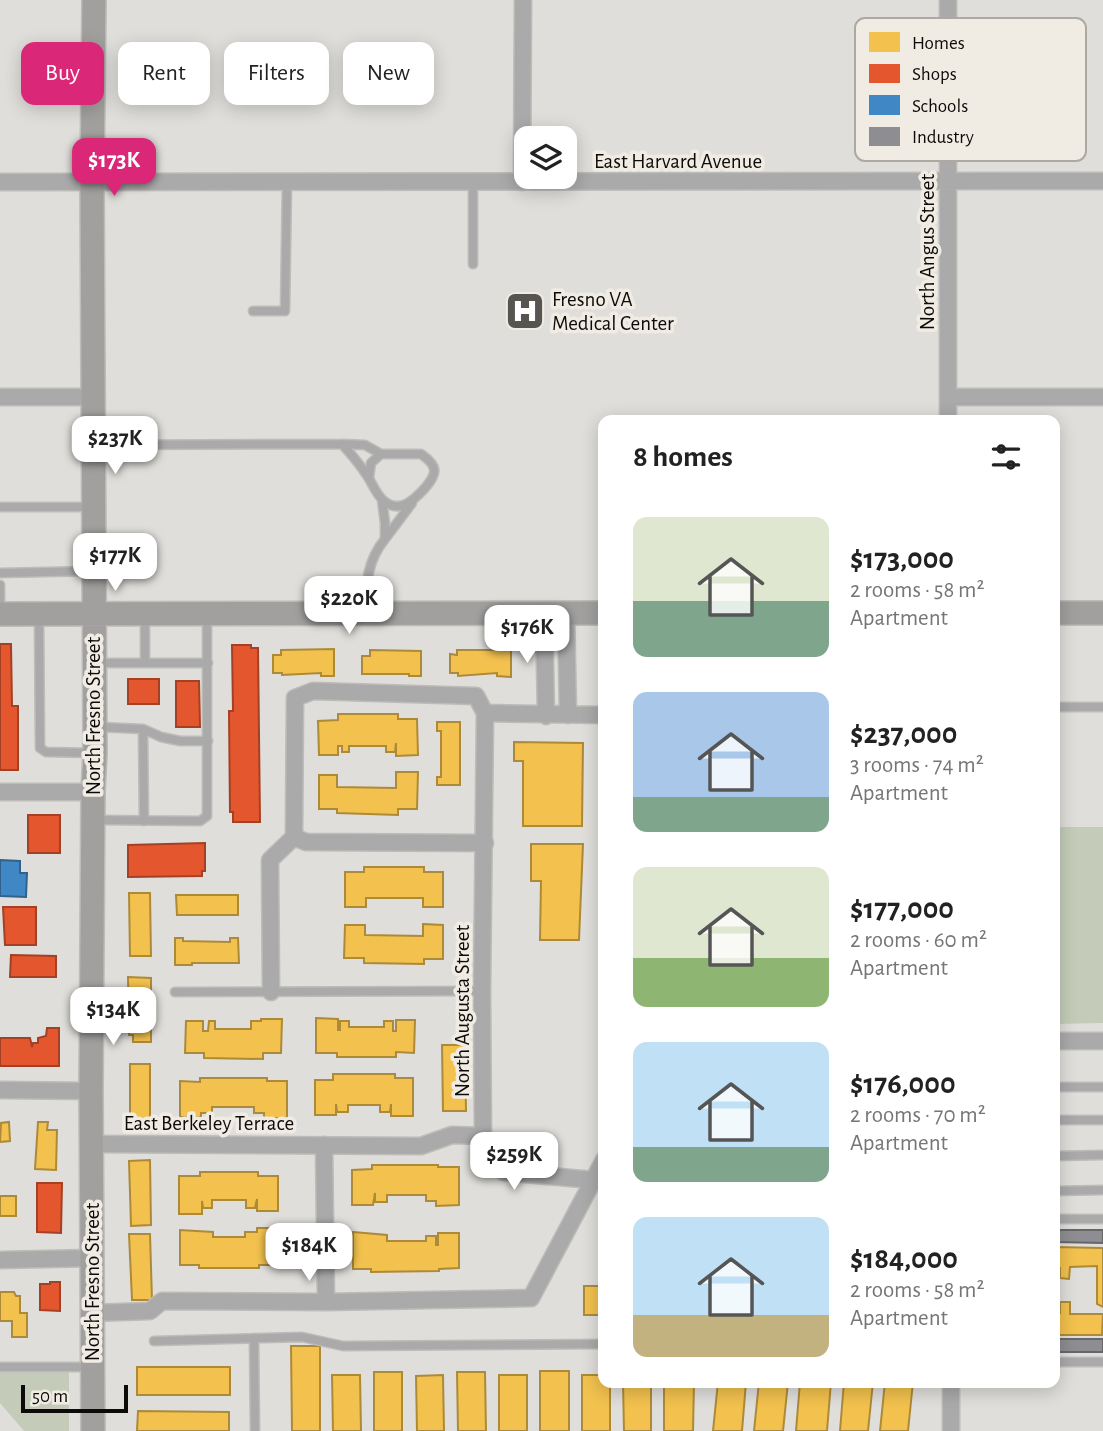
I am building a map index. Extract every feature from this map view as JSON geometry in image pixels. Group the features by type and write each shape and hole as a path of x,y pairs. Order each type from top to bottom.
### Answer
{"main road":[{"name":"North Fresno Street","path":"93,1431 91,1091 95,753 92,182 94,0"},
{"path":"0,614 598,613"},
{"path":"1060,613 1103,613"}],"street":[{"path":"522,126 523,0"},
{"name":"North Angus Street","path":"947,0 947,18"},
{"name":"North Angus Street","path":"948,161 948,415"},
{"name":"East Harvard Avenue","path":"577,182 1103,181"},
{"name":"East Harvard Avenue","path":"0,182 514,182"},
{"path":"0,397 93,397"},
{"path":"948,397 1103,397"},
{"path":"555,613 568,715"},
{"path":"546,716 555,613"},
{"path":"271,992 270,860 294,837 295,698 313,691 476,696 485,713 598,715"},
{"name":"North Augusta Street","path":"483,1136 485,713"},
{"path":"0,792 93,792"},
{"path":"294,837 306,842 485,843"},
{"path":"1060,1041 1103,1041"},
{"path":"0,1090 91,1091"},
{"path":"326,1301 324,1145 421,1146 452,1135 483,1136 487,1155 504,1172 593,1180"},
{"name":"East Berkeley Terrace","path":"92,1143 324,1145"},
{"path":"92,1313 150,1311 162,1301 531,1298 598,1171"},
{"path":"0,1260 92,1258"},
{"path":"951,1388 951,1431"}],"lane":[{"path":"253,311 285,311 287,182"},
{"path":"473,182 473,264"},
{"path":"93,446 342,444 365,446 381,454 421,454 434,466 435,473 385,539 370,564 366,583 366,614"},
{"path":"342,444 369,477 382,500 385,539"},
{"path":"369,477 371,463 381,454"},
{"path":"382,500 397,506 412,502"},
{"path":"0,507 93,507"},
{"path":"0,573 93,571"},
{"path":"0,585 0,614"},
{"path":"39,614 40,748 46,752 95,753"},
{"path":"145,614 145,663"},
{"path":"93,820 200,821 207,816 207,614"},
{"path":"94,663 208,663"},
{"path":"1060,707 1103,707"},
{"path":"95,727 143,729 180,741 208,741"},
{"path":"143,729 144,821"},
{"path":"175,992 482,991"},
{"path":"1060,1087 1103,1087"},
{"path":"1060,1120 1103,1120"},
{"path":"1060,1156 1103,1155"},
{"path":"1060,1191 1103,1190"},
{"path":"1060,1219 1103,1219"},
{"path":"254,1338 255,1431"},
{"path":"154,1340 302,1338 342,1346 598,1344"},
{"path":"1060,1362 1103,1362"},
{"path":"0,1367 92,1367"}],"green space":[{"path":"1060,827 1103,827 1103,1023 1060,1024"},
{"path":"0,1372 69,1372 69,1431 24,1431 0,1403"}],"building: Homes":[{"path":"334,649 334,676 321,676 321,673 273,673 273,655 281,655 281,650"},
{"path":"370,650 421,651 421,676 362,674 362,656 370,656"},
{"path":"457,650 511,650 511,677 497,676 497,673 458,676 458,673 450,673 450,654 457,655"},
{"path":"338,714 398,714 398,719 417,719 418,755 396,756 396,743 395,752 386,752 386,746 349,746 349,752 342,752 342,746 338,746 338,755 319,755 318,721 338,720"},
{"path":"437,722 460,722 460,785 437,785 437,777 441,777 441,731 437,731"},
{"path":"514,742 583,743 582,826 523,826 523,761 514,761"},
{"path":"396,772 418,772 417,809 398,809 398,815 337,813 337,809 319,809 319,775 337,775 337,787 396,788"},
{"path":"531,844 583,844 579,940 540,940 541,881 531,881"},
{"path":"364,867 424,867 424,872 443,872 443,907 423,907 423,898 366,898 366,907 345,907 345,872 364,872"},
{"path":"129,893 150,893 151,956 130,956"},
{"path":"176,895 238,895 238,915 177,915"},
{"path":"423,924 443,925 443,959 424,959 424,964 364,963 364,958 344,958 345,925 365,925 365,935 423,936"},
{"path":"175,938 183,938 183,941 230,942 230,938 238,938 239,963 175,965"},
{"path":"128,977 151,978 151,1042 133,1042 133,1035 129,1035"},
{"path":"316,1018 338,1019 338,1030 340,1021 349,1021 349,1027 384,1027 384,1021 393,1021 393,1031 396,1031 396,1020 415,1020 414,1053 396,1052 396,1057 337,1057 337,1053 316,1053"},
{"path":"282,1019 281,1053 263,1053 263,1059 204,1058 204,1053 185,1053 186,1021 203,1021 203,1031 208,1031 209,1021 215,1021 215,1029 251,1029 251,1021"},
{"path":"442,1045 465,1045 466,1111 443,1111"},
{"path":"130,1064 150,1064 150,1124 130,1124"},
{"path":"333,1074 395,1074 395,1078 413,1078 413,1116 391,1116 391,1104 390,1112 380,1112 380,1105 348,1105 348,1112 337,1112 336,1104 336,1115 315,1115 315,1080 333,1080"},
{"path":"200,1078 267,1078 267,1081 287,1081 287,1118 264,1118 264,1113 254,1113 254,1107 212,1107 212,1113 201,1113 201,1117 180,1117 180,1081 200,1082"},
{"path":"9,1122 10,1141 0,1142 1,1123"},
{"path":"38,1122 48,1122 47,1130 57,1130 56,1170 35,1169"},
{"path":"150,1160 151,1225 131,1226 129,1161"},
{"path":"372,1165 459,1167 459,1205 436,1206 436,1201 426,1201 426,1195 387,1195 387,1202 375,1202 375,1193 373,1205 352,1205 352,1170 372,1169"},
{"path":"200,1172 258,1172 258,1176 278,1176 278,1211 257,1211 257,1199 255,1208 246,1208 246,1200 212,1200 212,1208 203,1208 202,1201 202,1214 179,1214 179,1176 200,1176"},
{"path":"0,1196 16,1196 16,1216 0,1216"},
{"path":"257,1228 278,1228 278,1265 259,1265 259,1268 199,1268 199,1265 180,1265 180,1230 213,1232 213,1237 245,1237 245,1232 257,1232"},
{"path":"353,1232 387,1235 387,1241 426,1241 426,1236 436,1236 436,1245 438,1233 459,1233 459,1268 371,1272 371,1269 353,1269"},
{"path":"129,1234 150,1234 152,1300 132,1300"},
{"path":"1060,1247 1103,1248 1103,1307 1097,1304 1097,1266 1070,1267 1069,1279 1060,1278"},
{"path":"584,1286 598,1286 598,1315 584,1315"},
{"path":"0,1292 14,1292 16,1296 20,1296 20,1313 27,1313 27,1337 12,1337 12,1321 0,1321"},
{"path":"1060,1302 1070,1302 1070,1314 1103,1314 1102,1335 1060,1335"},
{"path":"291,1346 320,1346 320,1431 292,1431"},
{"path":"137,1367 230,1367 230,1395 137,1395"},
{"path":"540,1371 569,1371 569,1431 540,1431"},
{"path":"374,1372 402,1372 402,1431 374,1431"},
{"path":"457,1372 485,1372 486,1431 458,1431"},
{"path":"332,1375 360,1375 361,1431 333,1431"},
{"path":"443,1375 444,1431 417,1431 416,1376"},
{"path":"499,1375 527,1375 527,1431 499,1431"},
{"path":"582,1375 598,1375 598,1388 610,1388 610,1431 582,1431"},
{"path":"623,1388 651,1388 651,1431 624,1431"},
{"path":"664,1388 694,1388 693,1431 664,1431"},
{"path":"717,1388 746,1388 742,1431 713,1431"},
{"path":"758,1388 787,1388 783,1431 754,1431"},
{"path":"800,1388 831,1388 827,1431 796,1431"},
{"path":"844,1388 872,1388 868,1431 840,1431"},
{"path":"884,1388 912,1388 908,1431 880,1431"},
{"path":"138,1411 229,1412 229,1431 137,1431"}],"building: Shops":[{"path":"0,644 11,644 12,706 18,706 18,770 0,770"},
{"path":"232,645 251,645 251,648 258,648 260,822 233,822 233,812 230,812 229,711 233,711"},
{"path":"128,679 159,679 159,704 128,704"},
{"path":"176,681 199,681 200,727 176,727"},
{"path":"28,815 60,815 60,853 28,853"},
{"path":"205,843 205,871 202,871 202,876 128,877 128,845"},
{"path":"3,907 36,907 36,945 5,945"},
{"path":"11,955 56,956 56,977 10,977"},
{"path":"47,1028 59,1028 59,1066 0,1066 0,1038 30,1038 32,1047 33,1043 38,1043 38,1038 46,1036"},
{"path":"37,1183 62,1183 61,1233 37,1232"},
{"path":"60,1282 60,1311 40,1310 40,1284"}],"building: Schools":[{"path":"0,860 20,861 20,873 27,873 26,897 0,896"}],"building: Industry":[{"path":"1060,1230 1103,1230 1103,1243 1060,1242"},
{"path":"1060,1339 1103,1339 1103,1352 1060,1352"}],"place":[{"name":"Fresno VA Medical Center","path":"525,311"}]}
